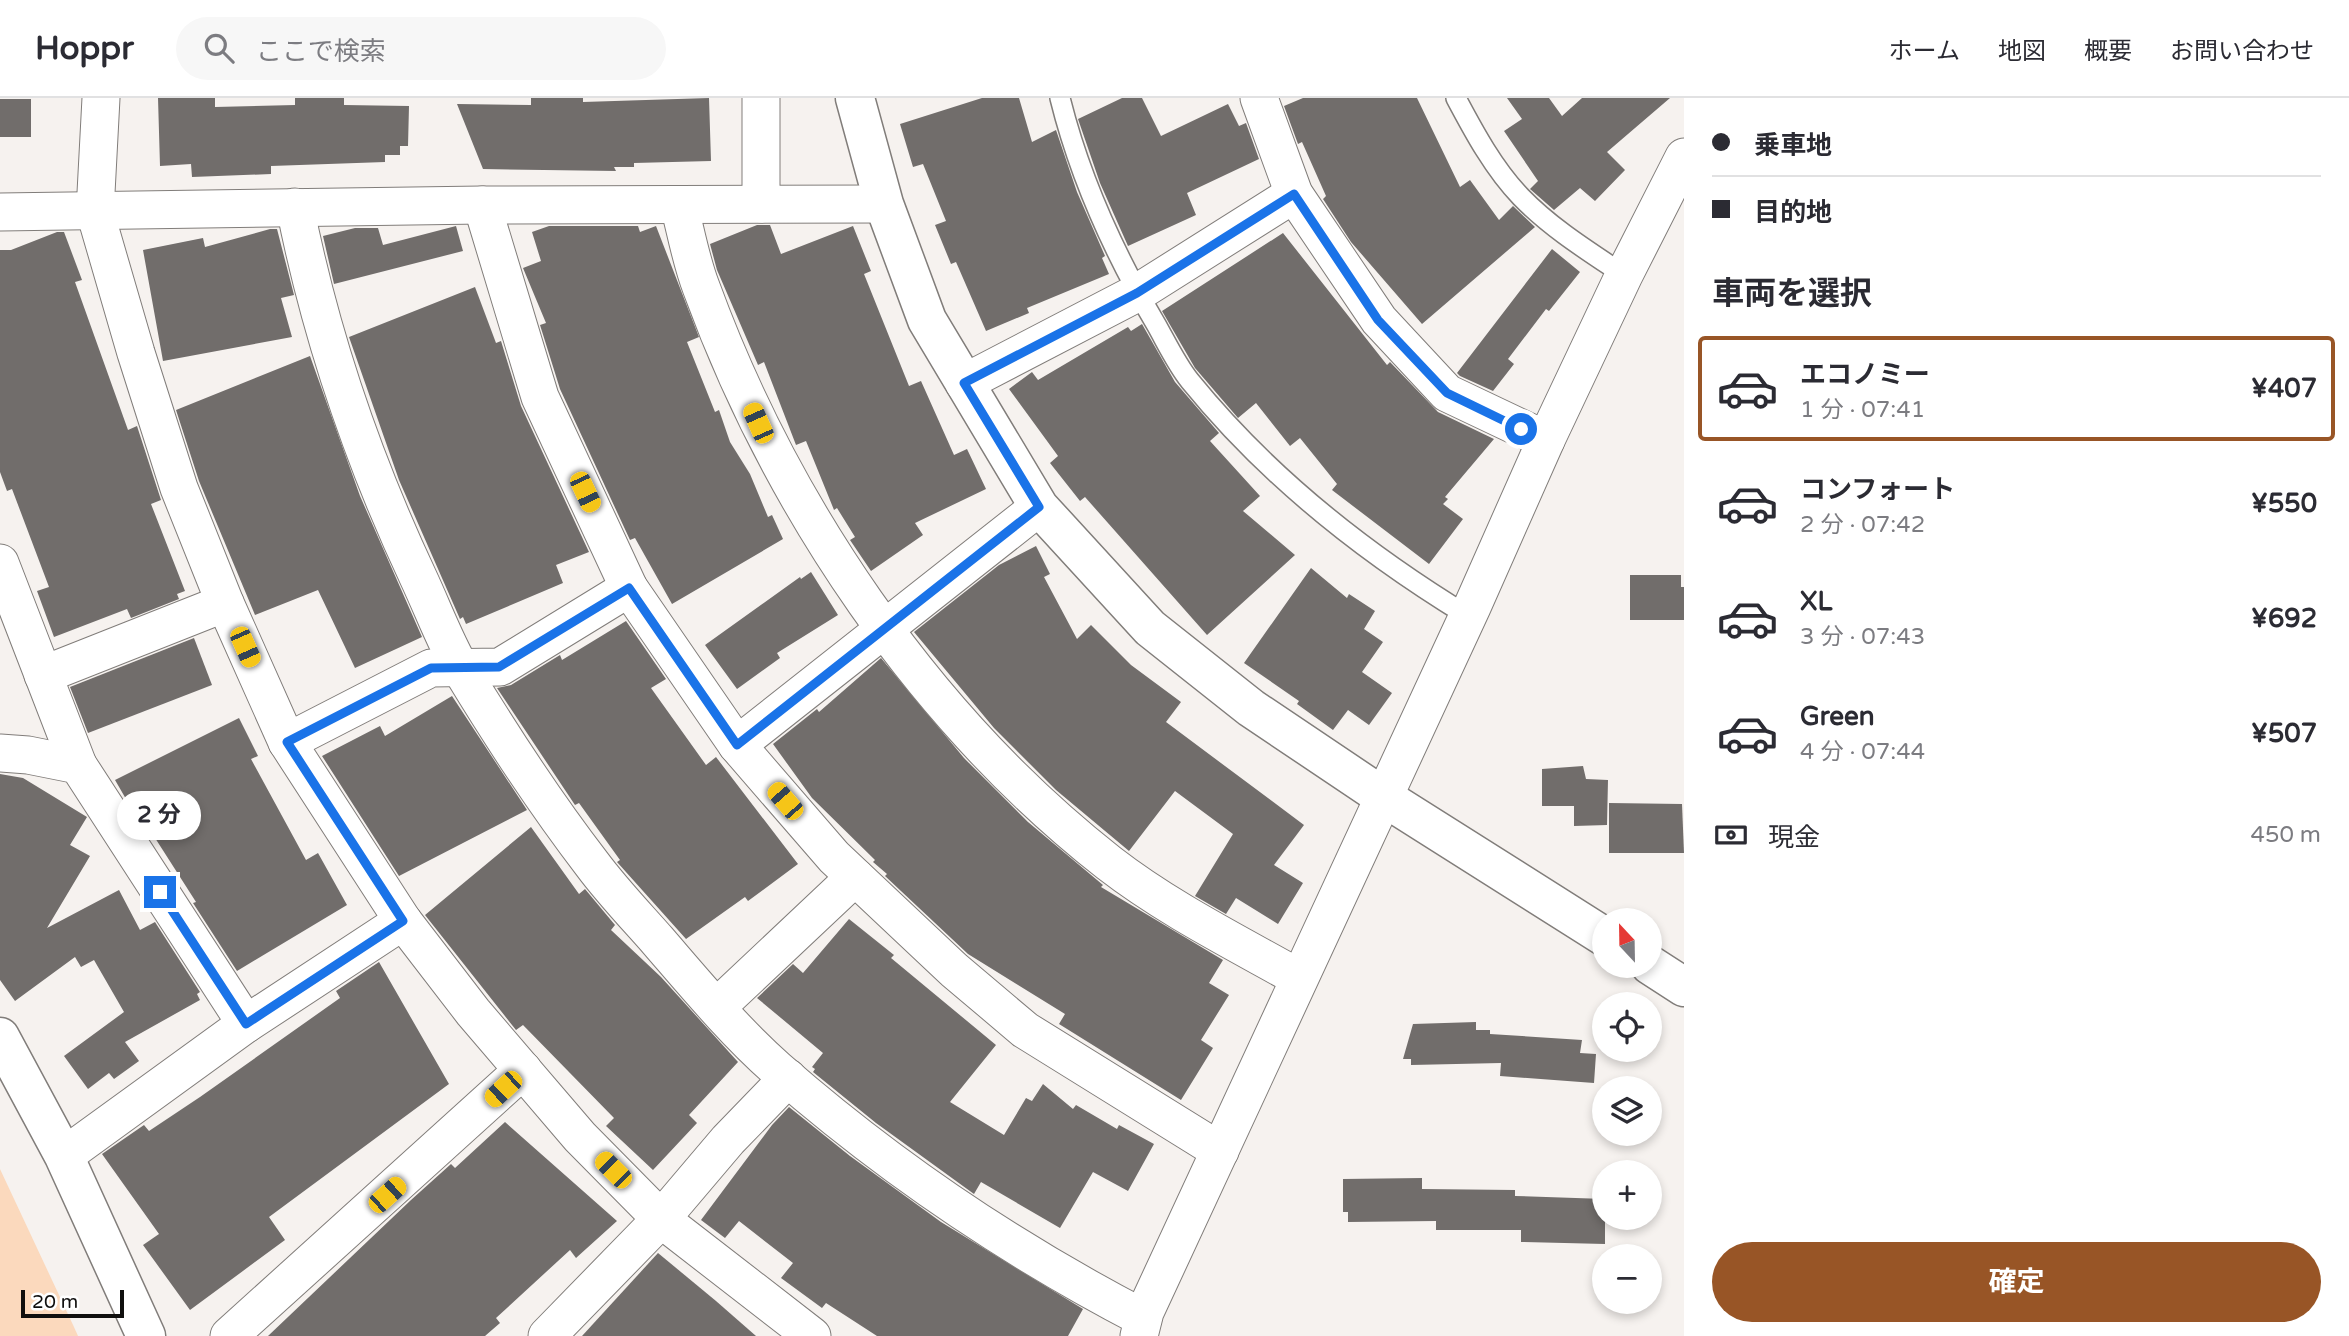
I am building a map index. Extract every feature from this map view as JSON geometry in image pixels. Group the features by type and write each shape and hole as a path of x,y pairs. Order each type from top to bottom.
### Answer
{"street":[{"path":"101,98 95,212 179,488 225,603 287,742 403,921 473,1012 580,1137 661,1219 812,1336"},
{"path":"761,98 761,204"},
{"path":"855,98 884,204 927,320 1039,507 1150,628 1251,708 1382,796 1592,929"},
{"path":"1259,98 1294,194 1378,320 1447,393 1546,440"},
{"path":"295,207 312,290 350,415 385,508 461,668 524,767 593,866 717,1007 788,1078 863,1141 984,1227 1141,1327 1546,440 1624,275 1684,157"},
{"path":"964,383 1137,293 1294,194"},
{"path":"0,212 482,205 884,204"},
{"path":"482,205 540,397 629,588 737,745 834,857 954,970 1025,1030 1220,1151"},
{"path":"679,205 700,284 769,448 820,537 886,628 973,738 1032,799 1111,864 1203,925 1299,978"},
{"path":"737,745 1039,507"},
{"path":"0,563 78,765 246,1024"},
{"path":"287,742 431,668 499,667 629,588"},
{"path":"43,675 225,603"},
{"path":"0,753 28,755 78,765"},
{"path":"717,1007 855,877"},
{"path":"64,1156 246,1024 403,921"},
{"path":"1662,972 1684,986"},
{"path":"0,1037 64,1156 146,1336"},
{"path":"229,1336 523,1070"},
{"path":"547,1336 661,1219 728,1140 788,1078"}],"lane":[{"path":"1060,98 1070,141 1095,205 1137,293 1188,379 1271,468 1342,531 1403,576 1468,615"},
{"path":"1456,98 1479,141 1520,196 1568,238 1624,275"}],"shaded area":[{"path":"0,1169 74,1327 78,1336 0,1336"}],"building":[{"path":"158,98 215,98 215,107 295,105 295,98 344,98 344,105 409,106 408,146 400,146 400,155 385,155 385,162 271,166 271,174 192,177 191,164 160,166"},
{"path":"531,98 583,98 583,102 709,98 711,161 634,163 634,167 614,167 616,171 483,169 457,104 531,105"},
{"path":"982,98 1019,98 1032,142 1056,130 1077,192 1105,256 1102,258 1109,274 1027,308 1029,313 986,331 956,262 951,264 935,225 946,221 923,164 913,167 900,124"},
{"path":"1122,98 1142,98 1161,136 1228,104 1239,126 1246,123 1259,159 1187,193 1196,215 1128,246 1100,183 1078,119"},
{"path":"1303,98 1417,98 1460,187 1470,180 1499,220 1513,206 1535,227 1422,324 1351,242 1323,199 1326,196 1302,142 1298,144 1284,106"},
{"path":"1507,98 1549,98 1562,116 1582,98 1670,98 1607,152 1625,170 1595,201 1580,188 1554,210 1530,189 1538,181 1504,131 1522,119"},
{"path":"0,99 31,99 31,137 0,137"},
{"path":"757,225 770,225 781,254 853,226 871,271 864,274 909,386 921,381 954,455 967,449 986,489 915,523 923,535 871,571 850,540 855,537 837,508 834,510 806,441 796,445 764,362 758,365 717,270 710,244"},
{"path":"456,226 463,251 334,284 323,236 355,228 378,228 383,245"},
{"path":"549,226 638,226 640,232 656,226 699,337 687,342 715,412 719,410 730,442 750,474 768,517 772,515 783,539 672,604 635,538 630,540 560,389 540,325 546,323 523,268 541,261 532,232"},
{"path":"277,229 294,295 281,298 292,337 163,361 143,250 203,238 205,247"},
{"path":"57,232 64,232 82,280 75,282 128,430 137,426 161,500 151,504 185,591 177,594 179,599 131,618 127,609 54,637 37,591 49,587 12,489 7,491 0,472 0,250 11,250"},
{"path":"1283,233 1387,365 1390,362 1438,412 1494,439 1445,497 1448,499 1443,504 1463,519 1429,564 1332,490 1337,484 1300,438 1290,446 1256,403 1238,418 1195,368 1162,311"},
{"path":"1552,249 1580,272 1549,311 1546,309 1508,359 1514,364 1493,391 1460,376 1457,373"},
{"path":"475,287 496,343 501,341 521,406 589,552 556,565 563,583 466,624 463,617 460,619 399,480 349,337"},
{"path":"1142,324 1175,382 1219,433 1210,441 1260,496 1243,511 1295,555 1207,635 1085,497 1080,501 1050,463 1058,456 1009,389 1032,372 1038,380 1128,327 1131,331"},
{"path":"310,356 360,496 422,637 355,668 318,590 255,615 199,481 176,410"},
{"path":"1036,546 1050,574 1044,577 1077,639 1091,625 1131,665 1181,702 1166,722 1304,825 1274,865 1303,883 1278,924 1236,898 1226,914 1195,896 1233,834 1175,791 1129,851 1056,790 994,728 914,632 999,565"},
{"path":"1311,568 1347,598 1349,594 1375,611 1364,629 1383,642 1362,672 1392,693 1369,725 1348,710 1333,730 1297,704 1299,701 1244,663"},
{"path":"811,572 838,615 777,653 780,658 737,689 705,645 800,577 801,579"},
{"path":"1630,575 1681,575 1681,587 1684,587 1684,620 1630,620"},
{"path":"626,621 666,679 651,688 706,765 716,757 798,864 748,901 745,897 686,939 617,862 620,860 579,803 575,805 497,688 511,685 560,655 562,660"},
{"path":"194,638 212,685 88,733 70,687"},
{"path":"881,658 964,758 1028,822 1103,885 1101,887 1223,960 1209,983 1229,995 1201,1040 1213,1048 1181,1100 1059,1024 1065,1014 968,954 885,876 887,874 873,862 875,860 812,798 773,744 817,709 819,712"},
{"path":"452,696 527,810 399,876 322,756 380,726 385,736"},
{"path":"239,718 258,756 251,759 306,860 318,853 347,905 237,971 193,903 196,902 141,816 137,818 115,780"},
{"path":"1583,766 1586,779 1608,780 1607,825 1574,826 1574,806 1542,806 1542,769"},
{"path":"0,774 23,778 87,817 70,845 90,856 47,928 119,890 140,930 155,922 200,992 197,994 200,1000 125,1042 139,1061 114,1079 109,1073 88,1089 64,1056 124,1012 94,960 81,967 75,957 15,1001 0,980"},
{"path":"1609,803 1682,804 1684,853 1609,853"},
{"path":"531,827 579,894 585,889 615,925 611,930 661,977 738,1062 689,1115 697,1123 653,1170 606,1126 614,1118 523,1025 516,1030 425,915"},
{"path":"849,919 894,955 891,958 996,1045 950,1102 1004,1135 1026,1098 1032,1101 1043,1084 1073,1109 1076,1105 1117,1129 1119,1125 1154,1144 1128,1191 1093,1172 1060,1228 981,1182 974,1194 876,1123 813,1072 815,1069 812,1067 823,1053 757,998 793,964 803,973"},
{"path":"379,962 449,1084 269,1217 285,1240 190,1310 143,1245 159,1234 102,1154 144,1125 149,1131 200,1097 340,998 336,991"},
{"path":"1476,1022 1476,1030 1490,1030 1490,1034 1582,1040 1580,1053 1592,1054 1592,1062 1595,1062 1594,1076 1592,1076 1592,1083 1500,1076 1501,1063 1411,1065 1411,1059 1403,1059 1413,1024"},
{"path":"789,1107 850,1156 941,1222 1083,1309 1068,1336 877,1336 826,1303 822,1308 781,1278 793,1263 739,1221 725,1238 701,1220 772,1125"},
{"path":"505,1122 617,1221 576,1258 570,1250 496,1318 500,1323 485,1336 268,1336 411,1200 451,1164 455,1168"},
{"path":"1422,1178 1422,1189 1515,1190 1515,1196 1592,1199 1592,1230 1605,1230 1605,1244 1521,1242 1521,1230 1436,1230 1436,1221 1348,1222 1348,1212 1343,1212 1343,1179"},
{"path":"658,1253 716,1301 756,1336 582,1336"}],"route":[{"path":"160,892 246,1024 403,921 287,742 431,668 499,667 629,588 737,745 1039,507 964,383 1137,293 1294,194 1378,320 1447,393 1521,429"}]}
